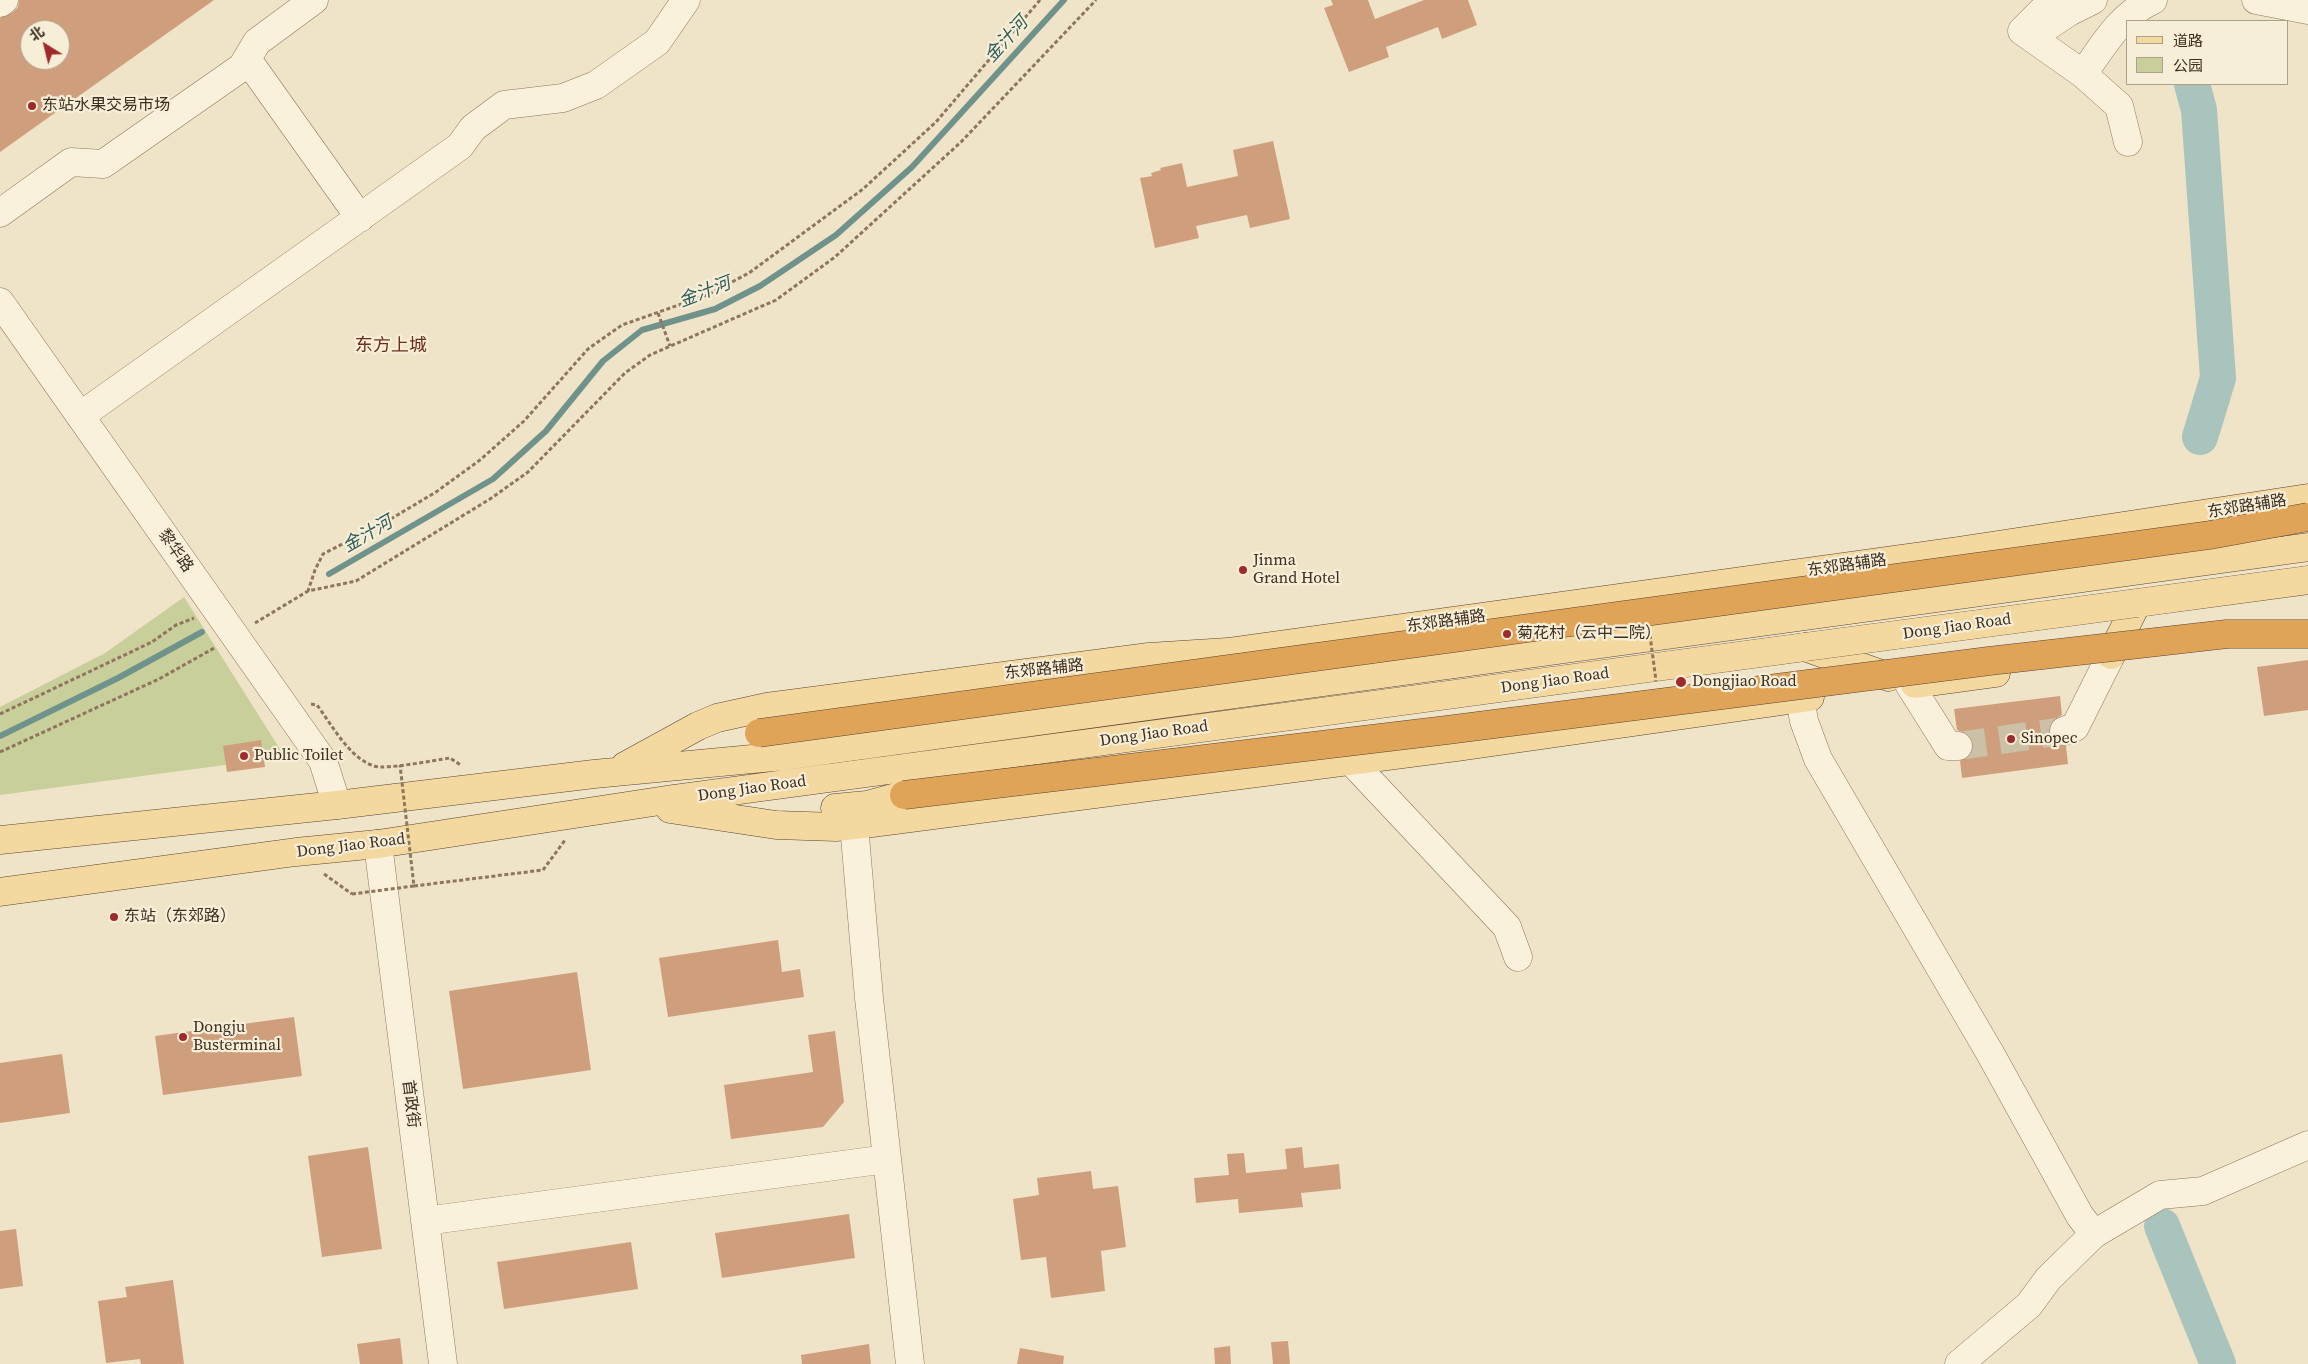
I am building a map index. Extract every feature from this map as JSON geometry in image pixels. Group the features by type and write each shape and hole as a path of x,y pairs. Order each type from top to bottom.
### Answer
{"highway":[{"path":"759,733 2201,536 2308,517"},
{"path":"904,795 1448,730 1988,661 2227,634 2308,632"}],"main road":[{"name":"东郊路辅路","path":"594,774 628,765 682,734 717,718 767,706 1149,657 1247,649 1958,551 2308,498"},
{"name":"Dong Jiao Road","path":"0,840 337,805 594,774 784,756 2308,547"},
{"name":"Dong Jiao Road","path":"0,892 296,852 378,844 602,810 1576,677 2308,580"},
{"path":"2111,655 2137,603"},
{"path":"602,810 654,808 776,825 804,827 854,825 1712,713 1800,698 1956,679 2111,655 2308,632"},
{"path":"1805,647 1909,684"},
{"path":"594,774 633,765 727,733 748,728 759,733"},
{"path":"602,810 661,806 836,808 867,805 904,795"}],"street":[{"path":"0,3 4,0"},
{"path":"0,213 71,162 103,164 242,67 257,42 314,0"},
{"path":"80,416 460,146 473,128 504,106 563,98 596,85 657,42 686,0"},
{"path":"2028,35 2042,11 2061,0"},
{"path":"2028,35 2093,0"},
{"path":"2083,74 2118,26 2137,9 2153,0"},
{"path":"2256,0 2308,10"},
{"path":"2028,35 2083,74 2119,106 2128,142"},
{"path":"247,59 360,218"},
{"name":"黎华路","path":"0,302 323,762 337,805"},
{"path":"2064,732 2075,727 2111,655"},
{"path":"1909,684 1948,746 1958,746"},
{"path":"1800,698 1804,721 1818,759 1986,1045 2080,1216 2094,1234"},
{"path":"1351,760 1507,928 1518,957"},
{"path":"854,825 869,998 910,1364"},
{"name":"首政街","path":"378,844 443,1364"},
{"path":"1959,1364 2029,1305 2048,1278 2094,1234 2160,1196 2203,1191 2308,1145"},
{"path":"425,1221 887,1158"}],"path":[{"path":"308,591 314,570 323,554 389,520 436,492 480,460 524,421 588,349 622,325 707,295 749,273 864,189 936,122 1040,0"},
{"path":"274,611 308,591 356,581 490,499 528,472 625,373 650,355 776,300 835,256 961,142 1096,0"},
{"path":"658,313 670,346"},
{"path":"0,714 152,642 176,625 215,608"},
{"path":"1650,634 1656,682"},
{"path":"0,752 159,679 235,636"},
{"path":"317,705 347,745 362,760 375,767 450,758"},
{"path":"400,765 414,886"},
{"path":"352,894 543,870"}],"green space":[{"path":"184,597 285,757 0,795 0,707 105,653"}],"building":[{"name":"东站水果交易市场","path":"19,0 214,0 0,152 0,18 13,12 18,7"},
{"path":"1331,0 1368,0 1375,19 1424,0 1468,0 1477,25 1442,39 1438,27 1386,47 1389,57 1349,72 1324,8 1333,5"},
{"path":"1273,141 1290,219 1250,228 1247,215 1196,226 1199,238 1155,248 1140,178 1152,176 1151,173 1161,170 1160,168 1182,163 1187,187 1238,176 1233,150"},
{"path":"2308,660 2308,710 2264,716 2257,667"},
{"name":"Sinopec","path":"2060,696 2062,715 2052,721 2049,736 2054,743 2066,746 2068,764 1962,778 1960,761 1971,754 1974,746 1972,739 1966,733 1957,730 1954,709"},
{"name":"Public Toilet","path":"261,740 265,767 227,772 223,746"},
{"path":"778,940 782,972 800,969 804,997 668,1017 659,958"},
{"path":"577,972 591,1070 463,1089 449,991"},
{"path":"294,1017 302,1076 163,1095 155,1036"},
{"path":"835,1031 844,1102 823,1127 731,1139 724,1085 813,1072 808,1035"},
{"path":"62,1054 70,1113 0,1123 0,1063"},
{"path":"368,1147 382,1249 322,1257 308,1156"},
{"path":"1302,1147 1304,1168 1339,1164 1341,1189 1301,1193 1303,1207 1239,1213 1238,1199 1196,1203 1194,1178 1229,1175 1227,1154 1244,1153 1246,1173 1287,1169 1285,1149"},
{"path":"1091,1171 1093,1189 1118,1186 1126,1247 1101,1251 1105,1291 1051,1298 1046,1257 1021,1260 1013,1199 1039,1195 1037,1178"},
{"path":"849,1214 855,1258 722,1278 715,1233"},
{"path":"16,1229 23,1286 0,1289 0,1231"},
{"path":"631,1242 638,1289 504,1309 497,1262"},
{"path":"173,1280 184,1364 141,1364 140,1359 106,1363 98,1301 127,1297 125,1287"},
{"path":"400,1338 403,1364 360,1364 357,1344"},
{"path":"1288,1341 1290,1364 1273,1364 1271,1342"},
{"path":"869,1344 871,1364 802,1364 801,1355"},
{"path":"1230,1346 1231,1364 1215,1364 1214,1348"},
{"path":"1020,1348 1064,1356 1063,1364 1017,1364"}],"waterway":[{"name":"金汁河","path":"329,574 493,479 546,431 603,361 642,330 715,309 760,286 836,235 912,167 1064,0"},
{"path":"2192,85 2199,110 2218,378 2200,437"},
{"name":"金汁河","path":"0,736 118,678 202,632"},
{"path":"2162,1226 2218,1364"}],"tunnel":[{"path":"1958,746 2064,731"}],"place":[{"name":"东站水果交易市场","path":"32,106"},
{"name":"Jinma Grand Hotel","path":"1243,570"},
{"name":"菊花村（云中二院）","path":"1507,634"},
{"name":"Dongjiao Road","path":"1681,682"},
{"name":"Sinopec","path":"2011,739"},
{"name":"Public Toilet","path":"244,756"},
{"name":"东站（东郊路）","path":"114,917"},
{"name":"Dongju Busterminal","path":"183,1037"}],"district":[{"name":"东方上城","path":"391,346"}]}
